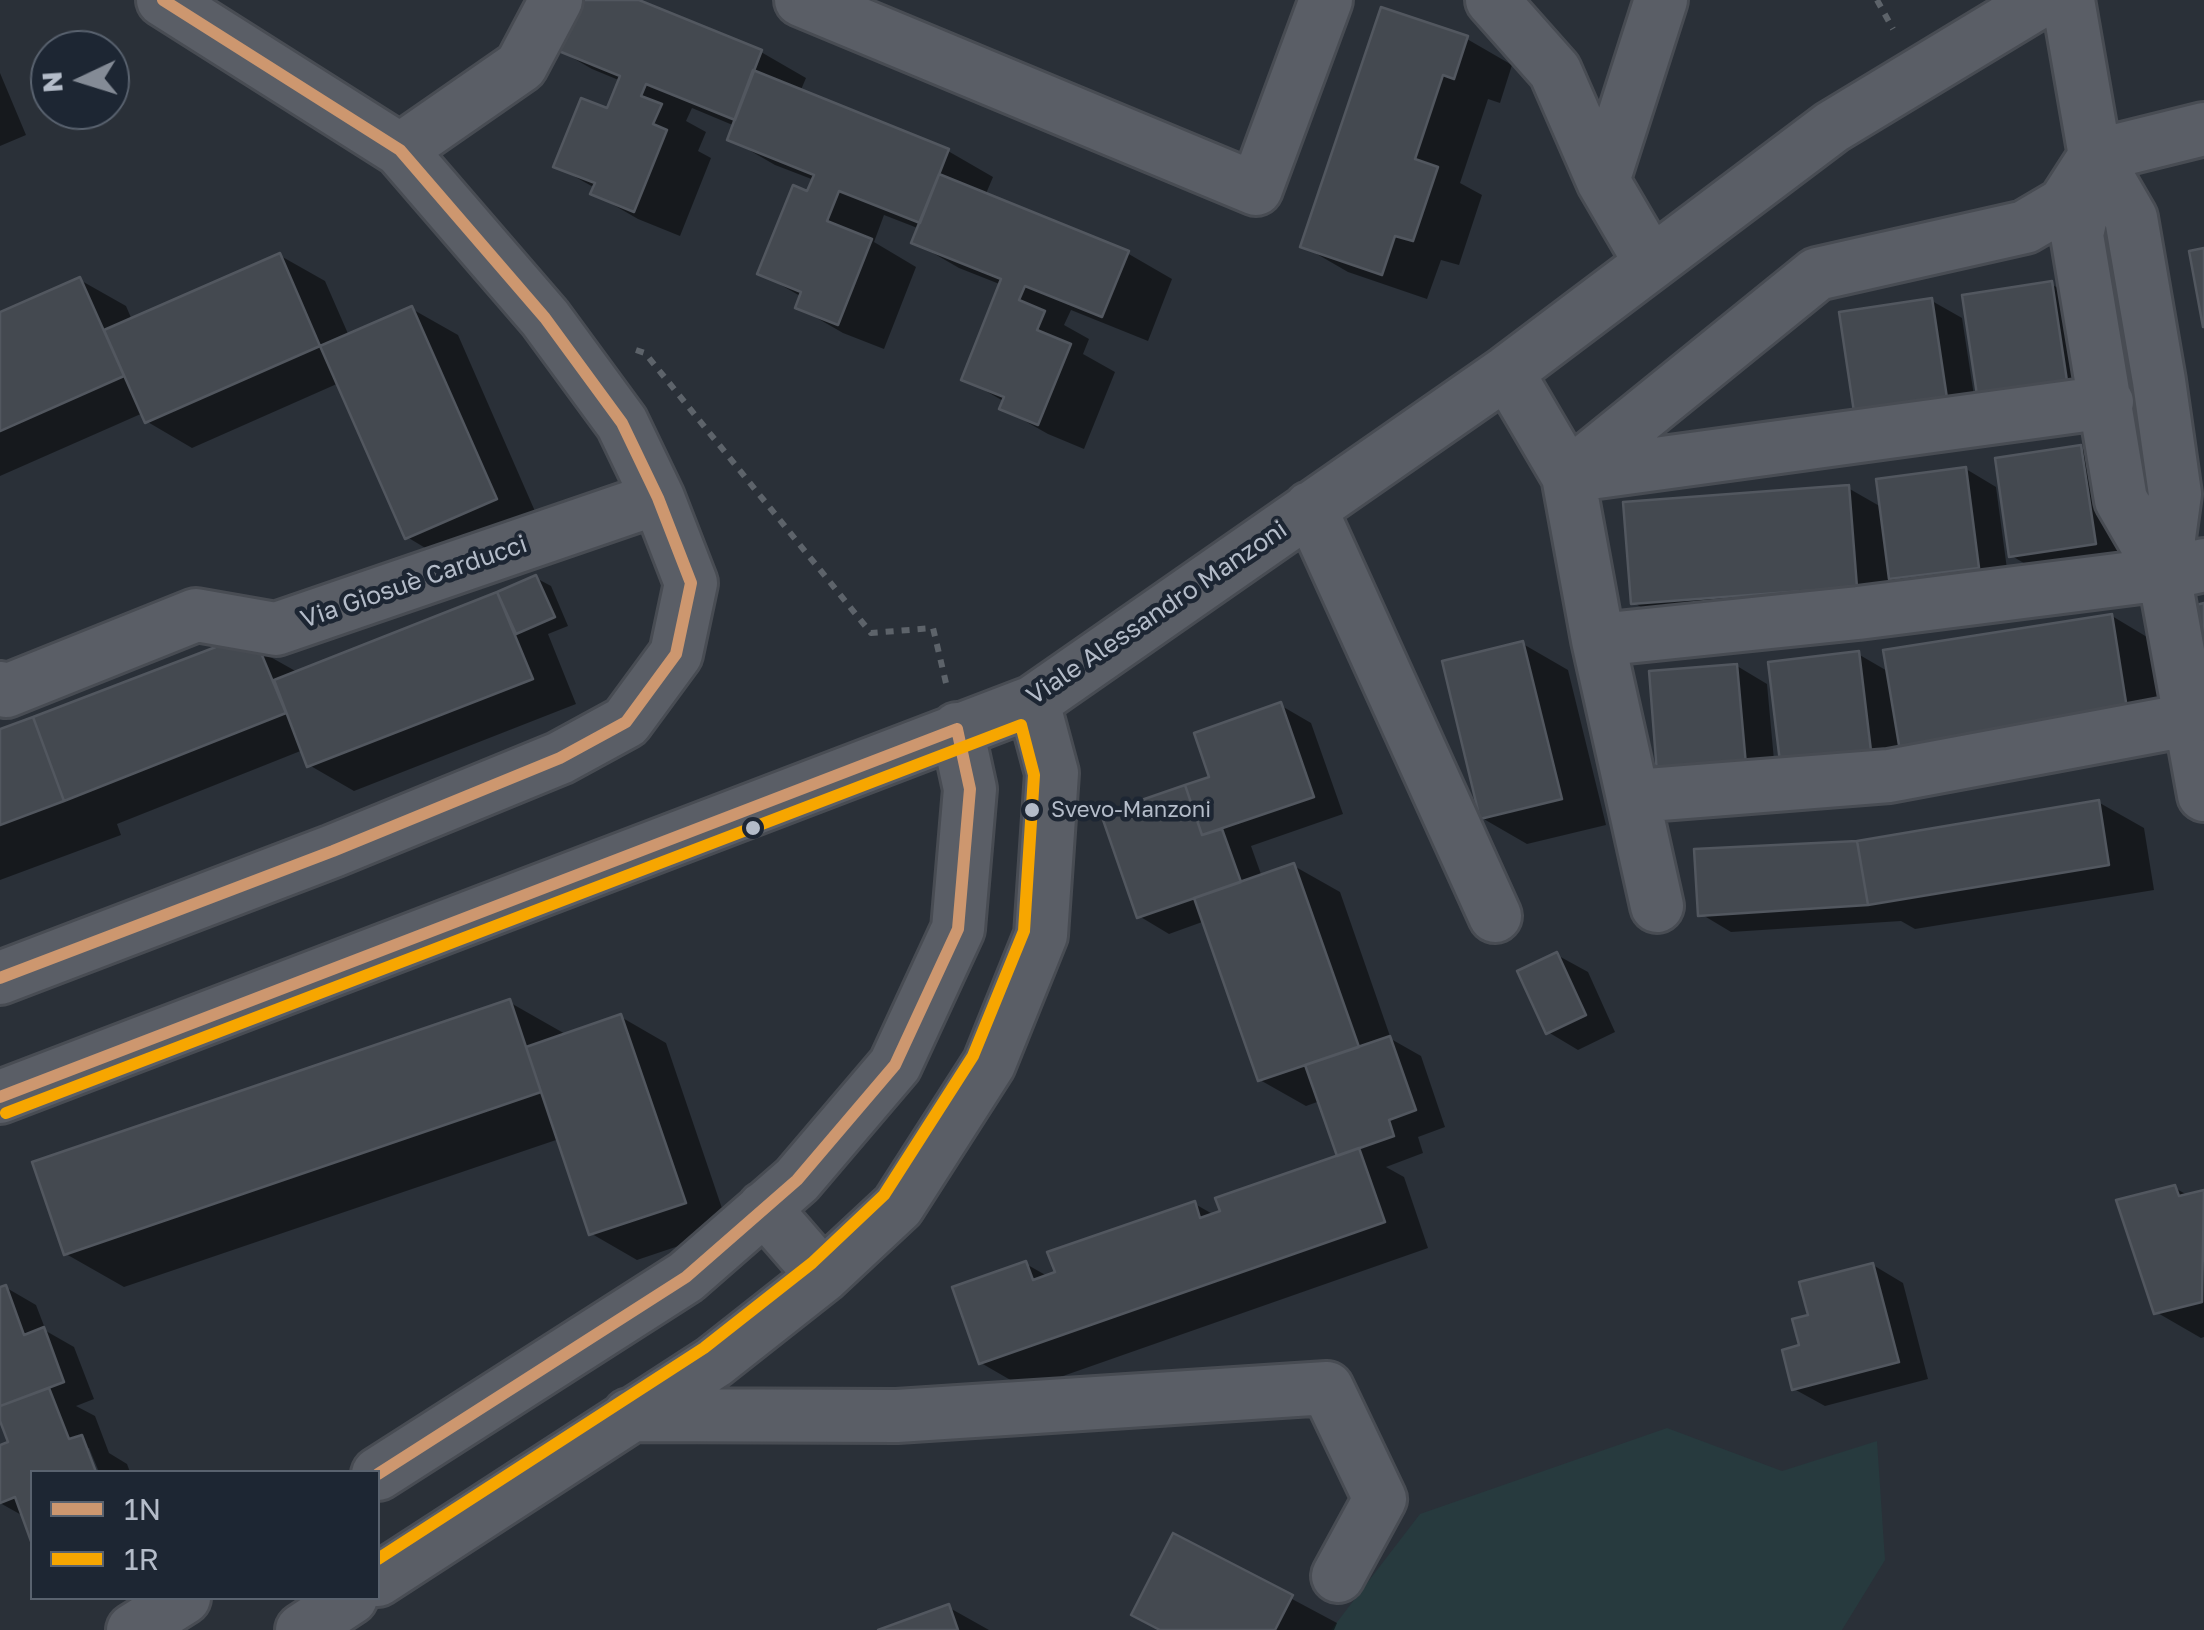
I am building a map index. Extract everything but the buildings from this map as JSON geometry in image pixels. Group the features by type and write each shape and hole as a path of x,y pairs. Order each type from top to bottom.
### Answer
{"street":[{"path":"0,978 542,766 626,722 676,654 691,584 658,498 622,423 545,318 400,150 163,0"},
{"path":"400,150 520,66 556,0"},
{"path":"801,0 1256,189 1326,0"},
{"path":"1492,0 1554,71 1603,180 1651,263"},
{"path":"1603,180 1661,0"},
{"name":"Viale Alessandro Manzoni","path":"0,1097 1033,702 1507,372 1832,127 2042,0"},
{"path":"1635,796 1888,776 2198,759 2175,494 2182,376 2131,218 2095,156 2068,0"},
{"path":"1568,476 1817,274 2025,227 2064,204 2095,156 2204,129"},
{"path":"2095,156 2078,235 2121,500 2184,569"},
{"path":"1507,372 1568,476 1598,640 1658,906"},
{"path":"1568,476 2107,402"},
{"name":"Via Giosuè Carducci","path":"0,688 6,691 196,616 276,629 658,498"},
{"path":"1310,508 1495,916"},
{"path":"1598,640 1858,613 2184,569"},
{"path":"380,1579 714,1362 823,1276 898,1206 989,1064 1041,935 1052,773 1033,702"},
{"path":"380,1473 686,1277 797,1180 895,1065 958,929 970,789 957,729"},
{"path":"764,1208 823,1276"},
{"path":"630,1415 897,1416 1327,1388 1380,1499 1338,1576"},
{"path":"133,1630 181,1600"},
{"path":"302,1630 348,1600"}],"path":[{"path":"645,353 871,632 932,628 957,729"}],"green space":[{"path":"1667,1428 1782,1471 1877,1441 1885,1560 1842,1630 1331,1630 1420,1514"}],"transit line":[{"name":"1N","path":"0,978 333,851 560,758 626,722 676,654 691,583 658,498 622,423 545,318 400,150 163,0"},
{"name":"1R","path":"6,1113 1021,725 1034,775 1024,931 973,1056 884,1195 812,1263 704,1348 380,1558"},
{"name":"1N","path":"0,1097 957,729"},
{"name":"1N","path":"380,1473 686,1277 797,1180 895,1065 958,929 970,789 957,729"}],"place":[{"name":"Svevo-Manzoni","path":"1032,810"}]}
